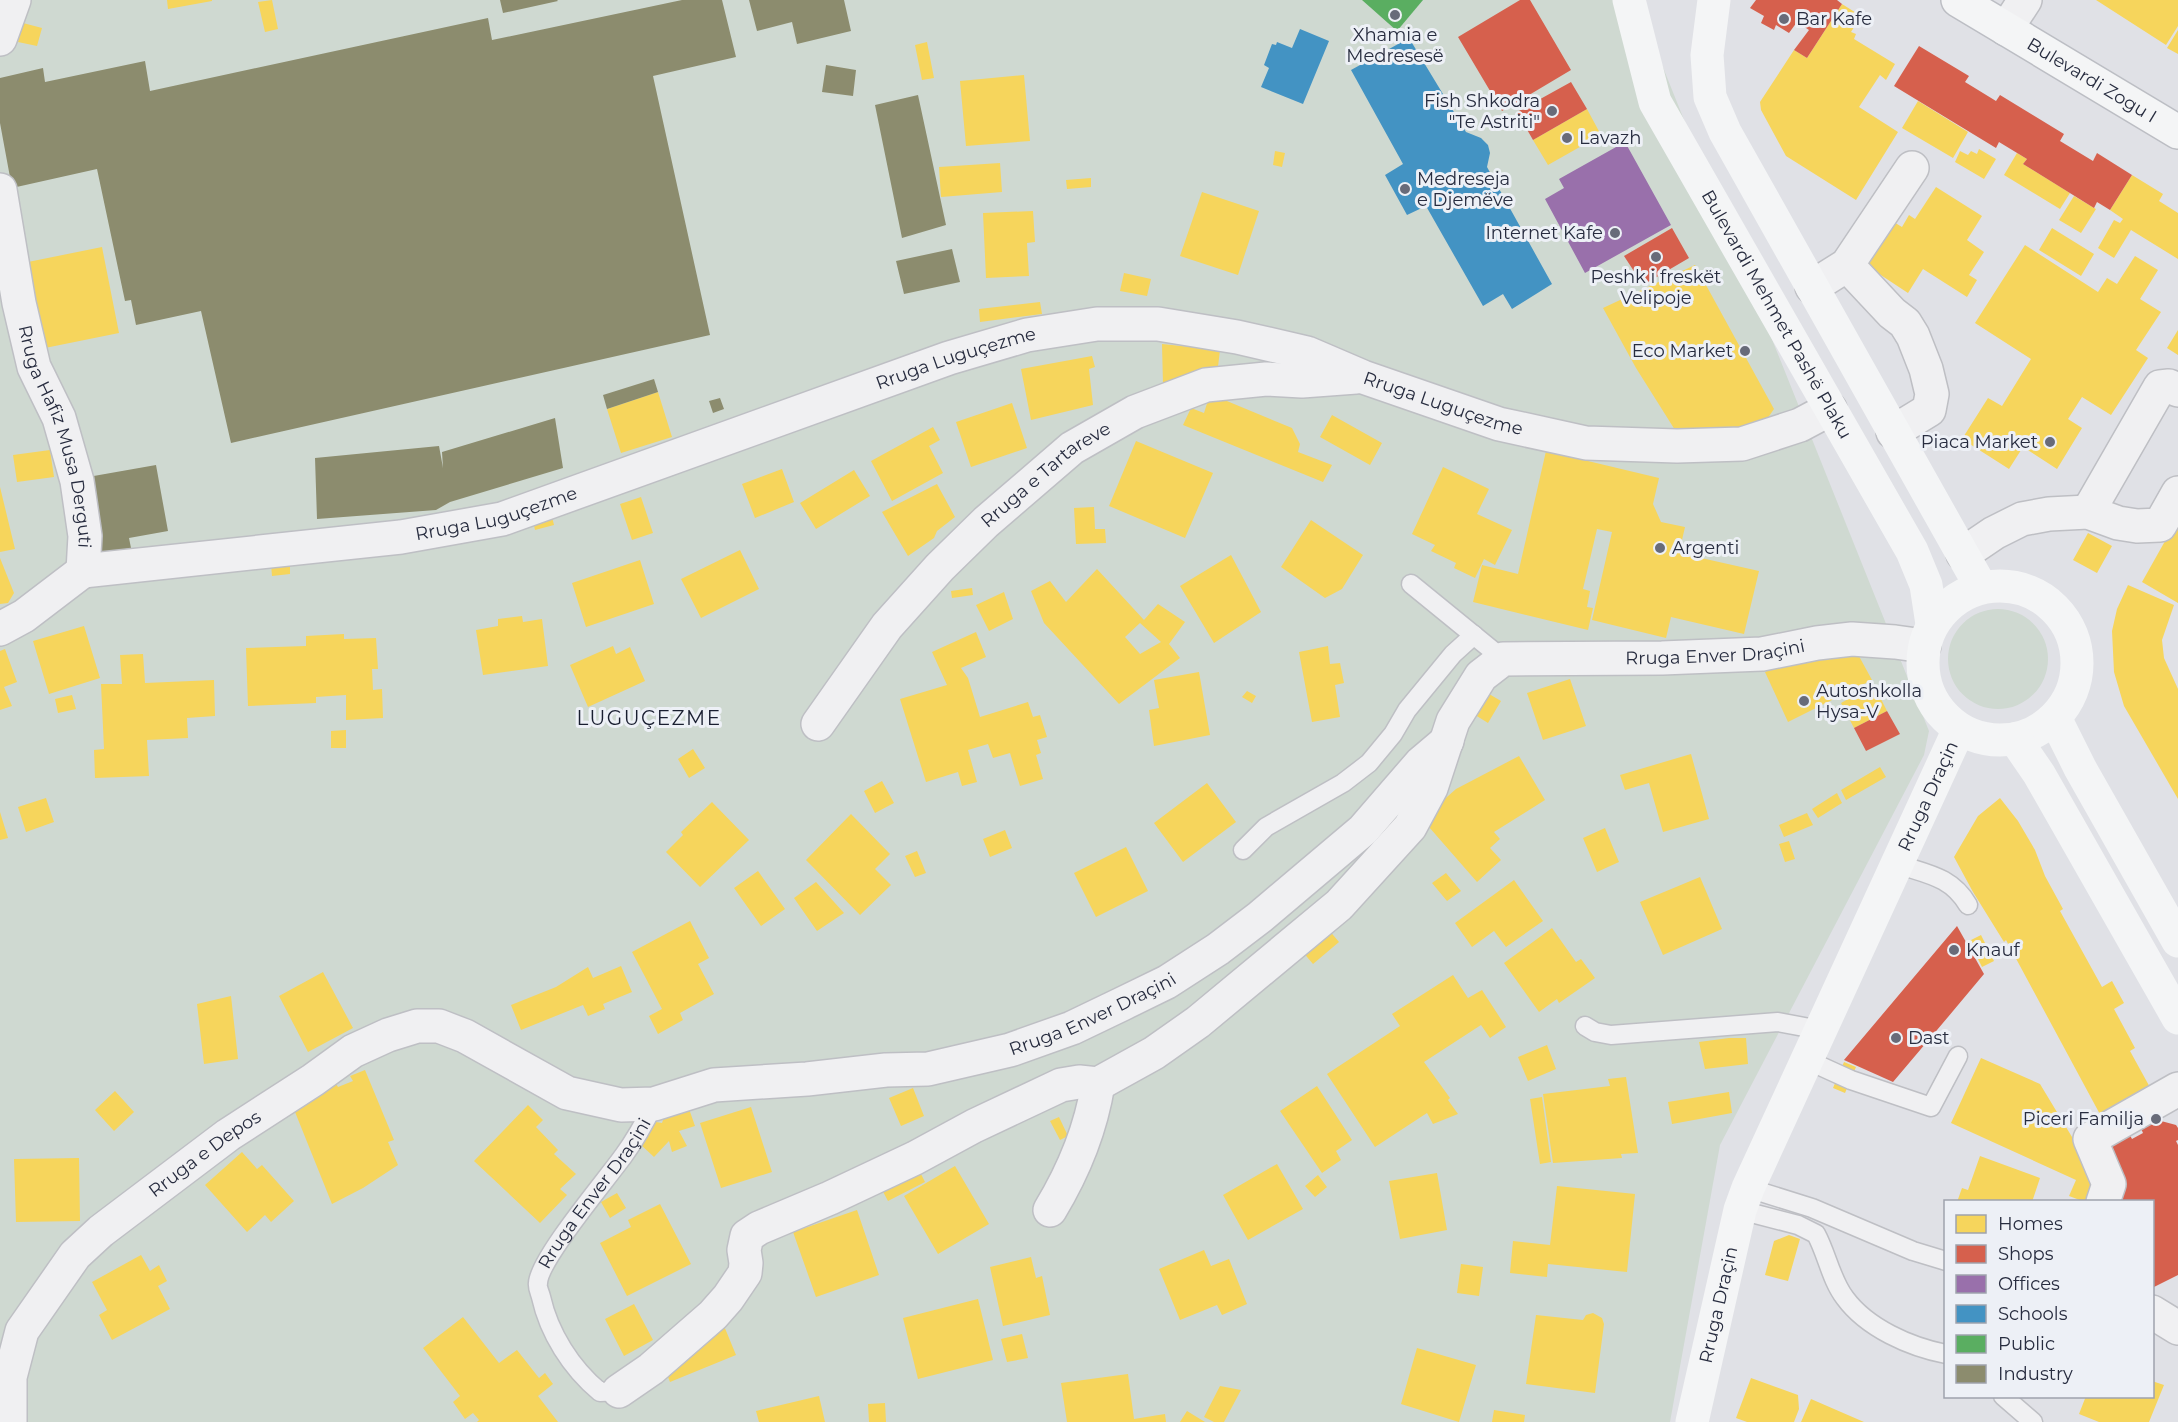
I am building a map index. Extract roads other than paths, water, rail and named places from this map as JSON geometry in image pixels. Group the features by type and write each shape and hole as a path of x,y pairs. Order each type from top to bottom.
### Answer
{"main road":[{"name":"Bulevardi Mehmet Pashë Plaku","path":"1629,0 1655,102 1906,538 1922,570 1930,599 1928,635 1922,670 1928,693 1941,713 1959,729 1976,737 1995,740 2015,739 2043,728 2055,718 2069,697 2076,673 2076,648 2067,624 2052,605 2030,591 2006,585 1981,587 1961,595 1945,608 1928,635"},
{"path":"1714,0 1707,55 1710,97 1725,132 1981,587"},
{"name":"Bulevardi Zogu I","path":"1958,0 2178,132"},
{"path":"2055,718 2075,758 2178,941"},
{"name":"Rruga Draçin","path":"1692,1422 1744,1199 1959,729"},
{"path":"2015,739 2057,806 2178,1018"}],"street":[{"path":"0,39 14,0"},
{"name":"Bulevardi Zogu I","path":"2007,29 2025,0"},
{"path":"1812,287 1847,265 1912,168"},
{"name":"Rruga Hafiz Musa Derguti","path":"0,190 10,308 34,367 59,418 77,481 85,536 83,571"},
{"path":"1847,265 1892,313 1905,323 1926,369 1932,394 1929,411 1893,432"},
{"name":"Rruga Luguçezme","path":"83,571 401,537 502,519 938,362 1027,335 1097,324 1158,324 1237,337 1307,353 1363,377 1499,424 1586,443 1677,446 1742,444 1799,437 1830,409"},
{"name":"Rruga e Tartareve","path":"818,724 887,626 940,567 986,522 1072,448 1135,412 1206,385 1266,379 1302,381 1363,377"},
{"path":"2088,512 2160,387 2169,386 2178,390"},
{"path":"1963,554 1994,533 2022,519 2049,514 2088,512 2118,523 2137,526 2160,525 2178,494"},
{"path":"0,629 24,615 83,571"},
{"name":"Rruga Enver Draçini","path":"619,1391 651,1369 713,1315 728,1298 745,1273 744,1250 747,1236 759,1228 915,1158 974,1126 1062,1085 1079,1082 1098,1084 1154,1053 1198,1022 1339,905 1384,858 1418,816 1431,788 1454,721 1475,684 1481,676 1503,659 1662,658 1762,654 1817,643 1928,635"},
{"name":"Rruga Enver Draçini","path":"508,1061 567,1093 621,1105 654,1104 714,1085 807,1079 886,1070 928,1069 1010,1050 1072,1028 1167,982 1218,949 1364,830 1421,764 1447,741"},
{"name":"Rruga e Depos","path":"10,1422 10,1377 22,1330 75,1255 101,1231 228,1135 353,1051 388,1035 417,1026 439,1026 465,1036 508,1061"},
{"path":"1050,1210 1076,1160 1095,1106 1098,1084"},
{"path":"2104,1200 2109,1184 2090,1139 2178,1089"},
{"path":"2154,1313 2178,1328"}],"lane":[{"path":"1411,584 1503,659"},
{"path":"1243,850 1266,827 1343,783 1369,763 1393,734 1407,710 1453,654 1474,635"},
{"name":"Rruga Draçin","path":"1897,864 1944,880 1960,891 1968,905"},
{"path":"1585,1026 1594,1032 1611,1035 1778,1022 1820,1030"},
{"path":"1807,1060 1851,1080 1931,1107 1958,1056"},
{"name":"Rruga Enver Draçini","path":"619,1391 600,1392 587,1382 553,1333 543,1308 537,1283 555,1248 624,1155 654,1104"},
{"path":"1744,1199 1812,1208 1921,1254 1944,1260"},
{"path":"1744,1199 1816,1234 1844,1298 1863,1318 1889,1334 1938,1352"},
{"path":"2005,1398 2033,1422"}],"place":[{"name":"Xhamia e Medresesë","path":"1395,15"},
{"name":"Bar Kafe","path":"1784,19"},
{"name":"Fish Shkodra \"Te Astriti\"","path":"1552,111"},
{"name":"Lavazh","path":"1567,138"},
{"name":"Medreseja e Djemëve","path":"1405,189"},
{"name":"Internet Kafe","path":"1615,233"},
{"name":"Peshk i freskët Velipoje","path":"1656,257"},
{"name":"Eco Market","path":"1745,351"},
{"name":"Piaca Market","path":"2050,442"},
{"name":"Argenti","path":"1660,548"},
{"name":"Autoshkolla Hysa-V","path":"1804,701"},
{"name":"Knauf","path":"1954,950"},
{"name":"Dast","path":"1896,1038"},
{"name":"Piceri Familja","path":"2156,1119"}],"district":[{"name":"LUGUÇEZME","path":"649,718"}]}
